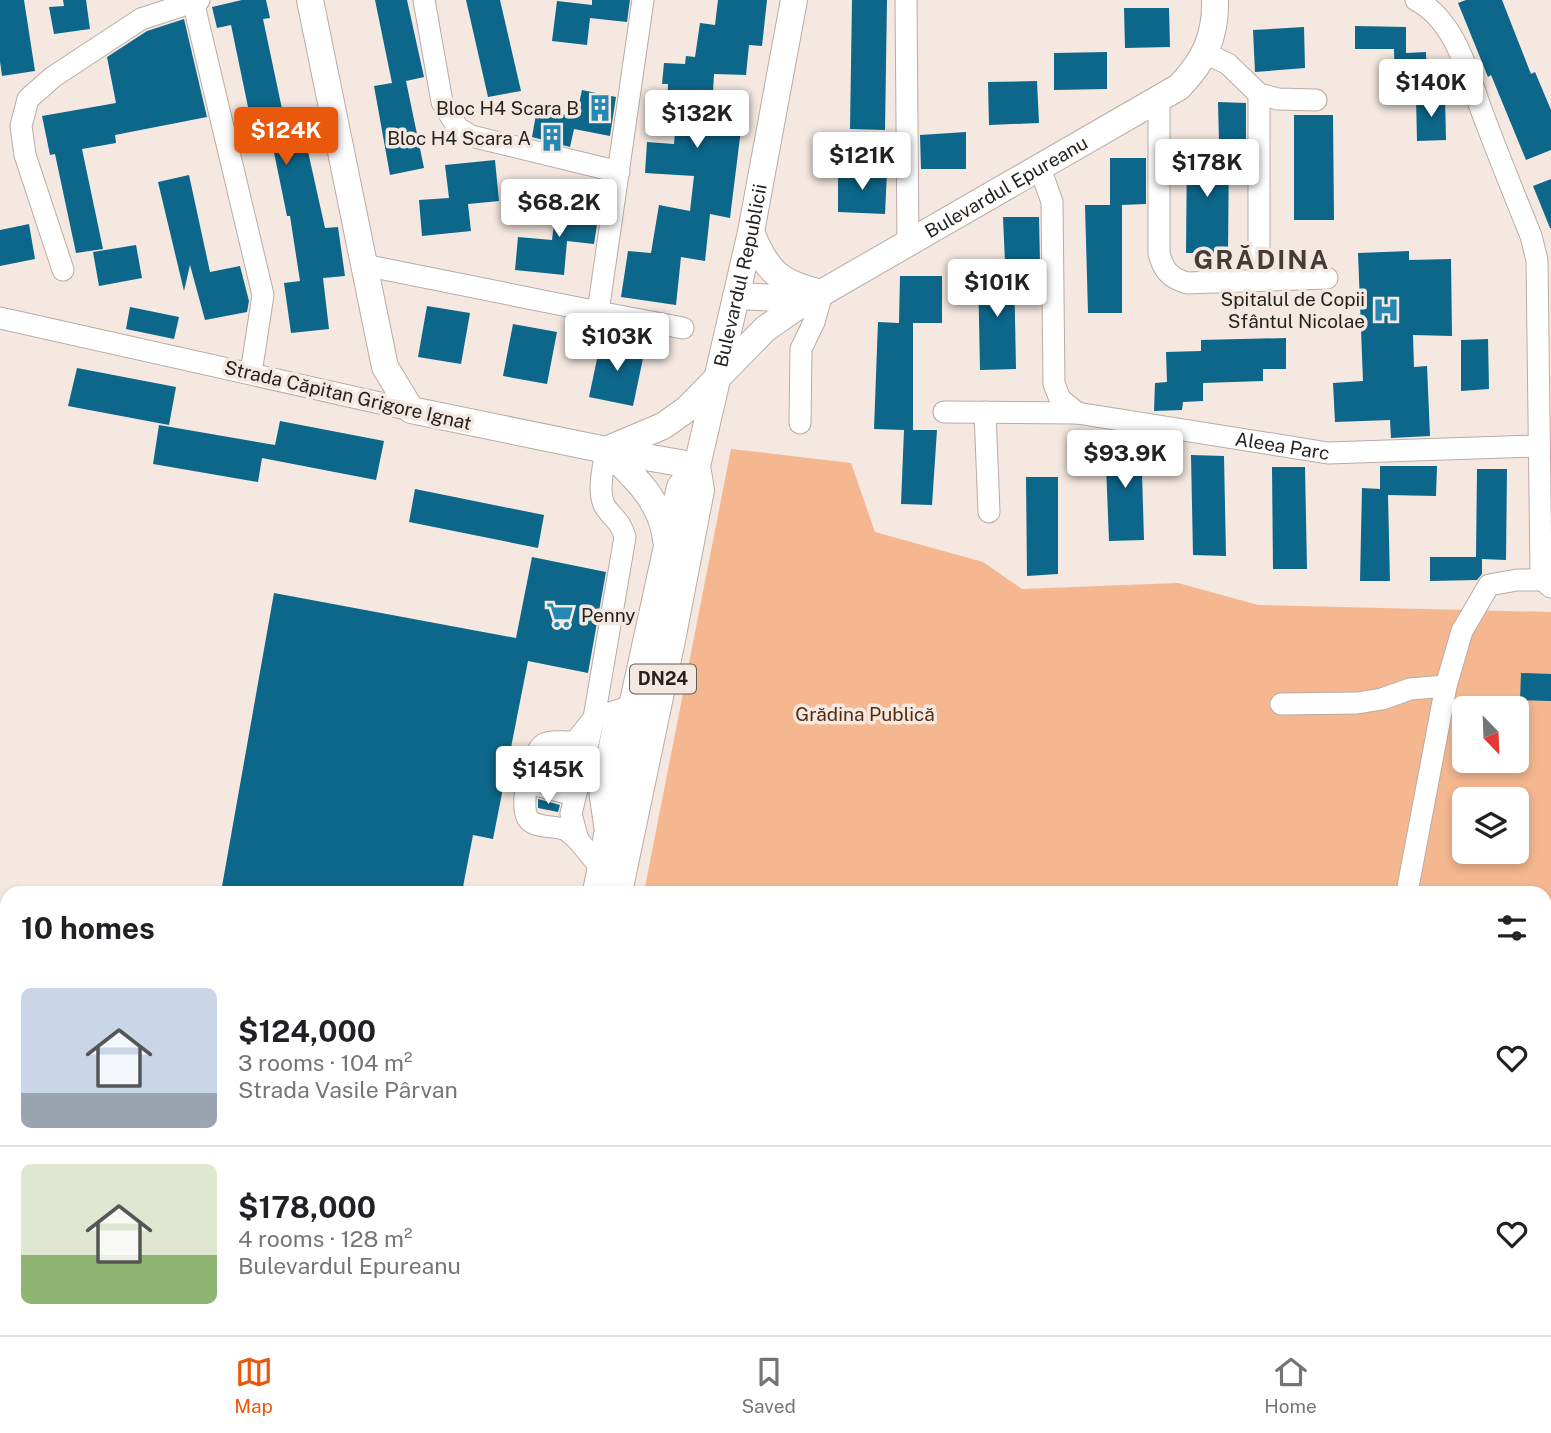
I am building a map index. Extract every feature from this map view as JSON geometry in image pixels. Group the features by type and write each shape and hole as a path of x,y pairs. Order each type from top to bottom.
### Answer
{"main road":[{"path":"310,0 385,367 411,410"},
{"name":"Bulevardul Republicii","path":"620,886 701,490 697,466 751,232 794,0"},
{"name":"Bulevardul Epureanu","path":"736,296 780,299 822,293 1159,100 1179,87 1197,68 1210,41 1215,0"},
{"path":"751,232 762,259 779,276 799,288 822,293"},
{"path":"667,549 664,522 652,500 638,480 606,450 663,426 687,409 765,330 822,293"},
{"name":"Strada Căpitan Grigore Ignat","path":"411,410 697,466"},
{"name":"Bulevardul Republicii","path":"598,880 632,706 680,487 697,466"}],"street":[{"path":"424,0 442,102 458,128 471,136 620,172"},
{"path":"598,312 643,0"},
{"path":"906,0 908,244"},
{"path":"1408,886 1446,685 1462,631 1489,585 1517,580 1547,584 1537,446 1537,260 1531,236 1464,65 1438,17 1426,5 1416,0"},
{"path":"63,270 25,155 21,126 29,99 53,77 131,25 189,1 263,295 251,373"},
{"path":"1205,53 1228,64 1259,94 1278,99 1316,100"},
{"path":"1259,94 1259,279"},
{"path":"1159,100 1159,253 1165,270 1175,279 1187,283 1327,278"},
{"path":"1040,168 1052,202 1054,384 1060,399 1077,413"},
{"path":"364,265 683,328"},
{"path":"800,423 801,349 814,322 822,293"},
{"name":"Strada Căpitan Grigore Ignat","path":"0,318 411,410"},
{"name":"Aleea Parc","path":"944,412 1077,413 1328,453 1537,446"},
{"path":"985,412 989,512"},
{"path":"598,880 578,840 571,814 594,718 625,537 621,523 606,507 601,496 606,450"},
{"path":"1281,704 1357,703 1410,689 1446,685"},
{"path":"578,840 566,830 535,824 529,820 524,807 532,763 539,749 546,743 576,741 594,718 632,706"},
{"path":"552,789 563,742"},
{"path":"528,783 575,795"}],"green space":[{"name":"Grădina Publică","path":"731,449 851,463 875,532 983,562 1022,589 1178,583 1258,605 1551,612 1551,886 645,886"}],"building":[{"path":"0,0 24,0 35,71 2,76"},
{"path":"63,0 86,0 90,29 54,34 49,7 64,6"},
{"path":"242,0 266,0 270,18 263,19 285,123 301,120 325,228 338,227 345,276 323,278 329,329 291,333 284,283 300,281 290,216 287,216 269,128 253,131 231,25 217,28 212,7"},
{"path":"375,0 407,0 424,77 406,81 424,168 390,175 374,86 392,83"},
{"path":"466,0 500,0 521,91 488,97"},
{"path":"592,0 630,0 627,22 590,18 587,45 552,41 557,1 592,5"},
{"path":"718,0 767,0 762,46 749,45 746,75 714,74 712,112 738,113 738,120 742,121 730,218 710,214 705,261 681,257 676,305 621,297 628,251 651,253 659,205 690,211 694,176 645,173 647,142 674,144 677,109 667,109 668,84 662,84 664,63 685,64 686,56 695,57 700,23 715,25"},
{"path":"852,0 887,0 885,130 850,129"},
{"path":"1466,0 1502,0 1531,74 1535,72 1551,110 1551,150 1526,160 1458,3"},
{"path":"1124,8 1169,8 1170,47 1125,48"},
{"path":"184,19 207,117 115,135 116,143 82,149 103,249 76,253 55,154 50,155 42,116 116,103 107,57 147,31"},
{"path":"1355,26 1406,27 1406,53 1426,52 1427,91 1395,92 1394,49 1355,49"},
{"path":"1304,27 1305,68 1255,72 1253,30"},
{"path":"1107,52 1107,89 1054,90 1054,53"},
{"path":"1037,81 1039,123 989,125 988,82"},
{"path":"582,90 616,97 610,136 574,129 570,147 532,137 537,109 576,117"},
{"path":"1445,96 1446,140 1417,141 1416,97"},
{"path":"1218,102 1246,103 1246,143 1219,142"},
{"path":"1294,115 1333,115 1334,220 1294,220"},
{"path":"966,132 966,169 921,169 920,135"},
{"path":"1187,145 1229,145 1228,253 1186,253"},
{"path":"1110,158 1146,158 1146,204 1122,205 1122,313 1088,313 1085,205 1110,205"},
{"path":"495,160 499,201 468,204 471,231 422,236 419,200 449,198 445,165"},
{"path":"838,171 887,172 885,214 838,212"},
{"path":"189,175 210,272 240,266 249,301 247,312 205,320 190,265 184,291 158,182"},
{"path":"1551,179 1551,228 1550,228 1533,186"},
{"path":"557,200 600,205 594,244 567,241 564,275 515,270 518,237 552,240"},
{"path":"1003,217 1039,217 1040,262 1005,263"},
{"path":"29,224 35,259 0,266 0,230"},
{"path":"136,245 142,278 99,286 93,252"},
{"name":"Spitalul de Copii Sfântul Nicolae","path":"1409,251 1409,260 1451,259 1452,336 1413,335 1414,367 1427,366 1430,436 1391,438 1390,420 1335,422 1333,383 1363,381 1358,253"},
{"path":"1014,268 1016,369 980,370 978,270"},
{"path":"900,276 942,276 942,323 913,323 913,430 937,430 932,505 901,504 904,430 874,429 878,322 899,323"},
{"path":"427,306 470,313 461,364 418,357"},
{"path":"130,307 179,317 174,339 126,329"},
{"path":"513,324 557,332 547,384 503,376"},
{"path":"1286,338 1286,369 1263,369 1263,381 1203,383 1203,401 1183,402 1182,410 1154,411 1155,383 1167,382 1166,352 1201,351 1201,340"},
{"path":"1488,339 1489,389 1461,391 1461,340"},
{"path":"601,340 645,349 633,406 589,397"},
{"path":"77,368 176,387 169,425 68,406"},
{"path":"280,421 384,441 376,480 262,458 258,482 153,464 159,425 275,445"},
{"path":"1105,439 1141,439 1144,540 1109,541"},
{"path":"1191,455 1224,456 1226,556 1193,555"},
{"path":"1380,466 1437,466 1436,496 1388,495 1390,581 1360,581 1362,488 1380,489"},
{"path":"1272,467 1305,467 1307,569 1273,569"},
{"path":"1477,469 1507,469 1506,560 1482,559 1482,574 1477,580 1430,581 1430,557 1476,557"},
{"path":"1026,477 1058,477 1058,574 1027,576"},
{"path":"415,489 544,515 538,548 409,522"},
{"path":"532,557 606,572 588,673 528,661 493,839 473,835 463,886 222,886 274,593 516,638"},
{"path":"1521,673 1551,674 1551,701 1530,700 1530,696 1520,696"},
{"path":"538,799 560,805 558,812 538,808"}],"place":[{"name":"Bloc H4 Scara B","path":"600,108"},
{"name":"Bloc H4 Scara A","path":"552,138"},
{"name":"Spitalul de Copii Sfântul Nicolae","path":"1386,310"},
{"name":"Penny","path":"560,615"}],"district":[{"name":"GRĂDINA","path":"1262,260"}]}
